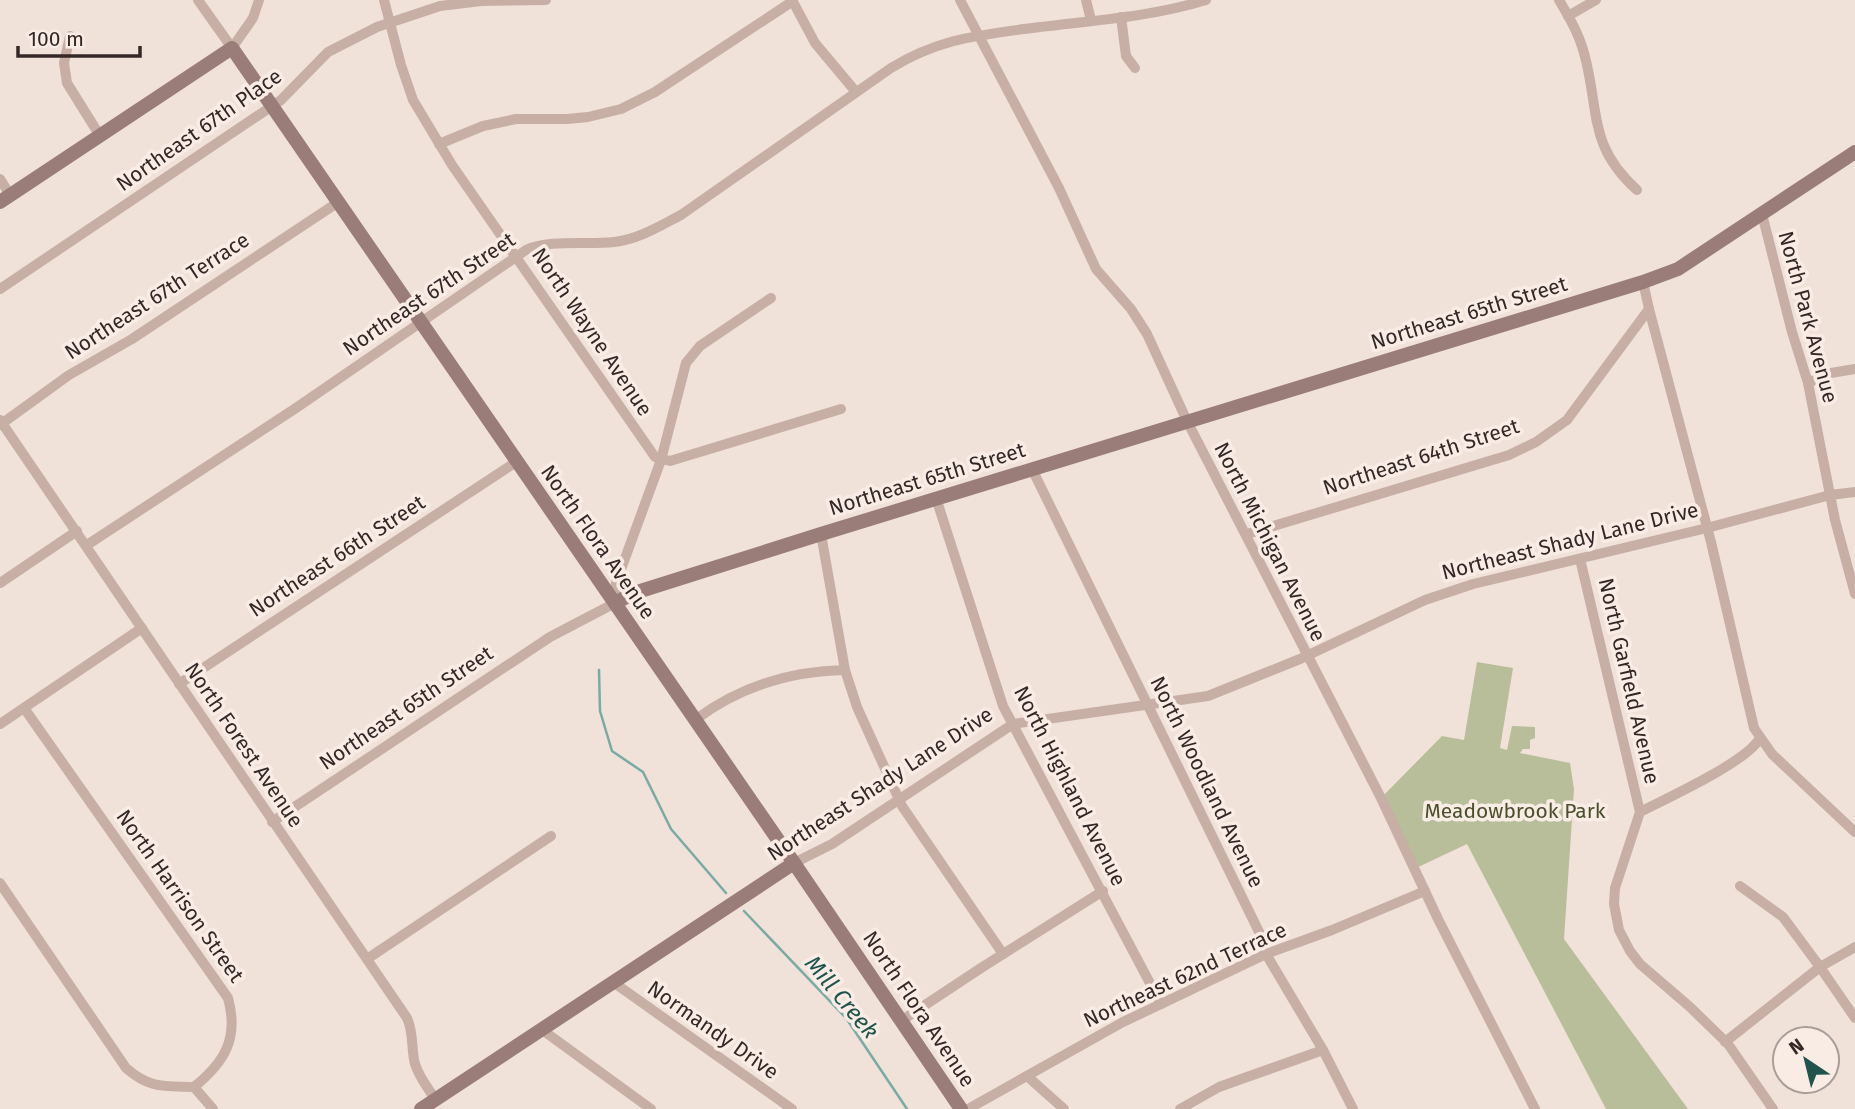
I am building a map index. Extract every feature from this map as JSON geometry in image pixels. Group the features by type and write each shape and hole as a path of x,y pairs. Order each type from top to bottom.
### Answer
{"street":[{"name":"North Flora Avenue","path":"198,0 961,1109"},
{"path":"0,179 5,198 232,48 253,18 259,0"},
{"name":"North Wayne Avenue","path":"384,0 413,100 439,144 650,452 661,460"},
{"name":"Northeast 67th Place","path":"0,289 290,94 312,66 328,52 390,23 440,6 481,1 546,0"},
{"name":"North Michigan Avenue","path":"960,0 1054,178 1096,269 1140,321 1187,421 1385,805 1425,891 1535,1109"},
{"path":"1087,0 1091,20"},
{"name":"Northeast 67th Street","path":"86,545 536,245 617,242 658,227 702,201 891,68 918,53 949,41 1121,17 1206,0"},
{"path":"1559,0 1584,52 1596,127 1621,176 1637,190"},
{"path":"1568,16 1596,0"},
{"path":"439,144 483,126 508,121 588,117 621,109 655,93 792,1 815,43 856,92"},
{"path":"1121,17 1126,56 1135,68"},
{"path":"70,36 64,63 67,83 100,136"},
{"path":"1853,159 1678,269 1643,282 1707,528 1755,729 1772,754 1855,832"},
{"name":"Northeast 67th Terrace","path":"1,423 69,375 132,339 337,202"},
{"name":"North Park Avenue","path":"1762,214 1808,383 1830,495 1855,594"},
{"name":"Northeast 65th Street","path":"272,822 550,637 634,593 1643,282"},
{"path":"615,603 616,583 661,460 682,374 689,358 700,346 771,298"},
{"name":"Northeast 64th Street","path":"1247,534 1509,455 1536,442 1567,420 1648,309"},
{"path":"1808,383 1831,373 1855,369"},
{"path":"661,460 670,461 841,409"},
{"name":"North Forest Avenue","path":"1,423 407,1018 418,1074 435,1099"},
{"name":"Northeast 66th Street","path":"179,684 516,462"},
{"name":"North Woodland Avenue","path":"1032,469 1265,944 1266,954 1323,1050 1353,1109"},
{"name":"Northeast Shady Lane Drive","path":"421,1109 794,863 832,844 1013,724 1208,696 1307,656 1425,600 1473,583 1707,528 1830,495 1855,492"},
{"name":"North Highland Avenue","path":"936,498 1003,706 1161,1004"},
{"path":"0,583 77,531"},
{"path":"821,534 845,670 857,707 899,801 1003,954"},
{"name":"North Garfield Avenue","path":"1580,559 1640,812"},
{"path":"0,724 142,628"},
{"path":"695,720 720,702 763,684 808,673 845,670"},
{"name":"North Harrison Street","path":"24,708 228,998 232,1021 226,1051 212,1072 194,1087"},
{"path":"1760,738 1756,746 1739,757 1640,812 1615,888 1614,904 1619,930 1640,964 1690,1007 1725,1042 1773,1109"},
{"path":"367,959 551,836"},
{"path":"0,883 126,1068 154,1085 194,1087 213,1109"},
{"path":"1740,886 1783,917 1855,1018"},
{"path":"901,1021 1103,891"},
{"name":"Northeast 62nd Terrace","path":"968,1109 1123,1022 1266,954 1425,891"},
{"path":"1725,1042 1820,967 1855,947"},
{"name":"Normandy Drive","path":"612,982 792,1109"},
{"path":"541,1029 651,1109"},
{"path":"1180,1109 1219,1087 1323,1050"},
{"path":"1027,1076 1064,1109"}],"green space":[{"name":"Meadowbrook Park","path":"1477,662 1513,668 1500,748 1507,750 1512,726 1535,727 1535,738 1530,740 1530,749 1523,749 1520,753 1570,763 1574,789 1564,939 1688,1109 1606,1109 1467,844 1412,870 1381,798 1442,736 1464,740"}],"waterway":[{"name":"Mill Creek","path":"599,670 600,711 612,751 643,772 671,829 726,893"},
{"name":"Mill Creek","path":"744,911 846,1018 907,1109"}]}
